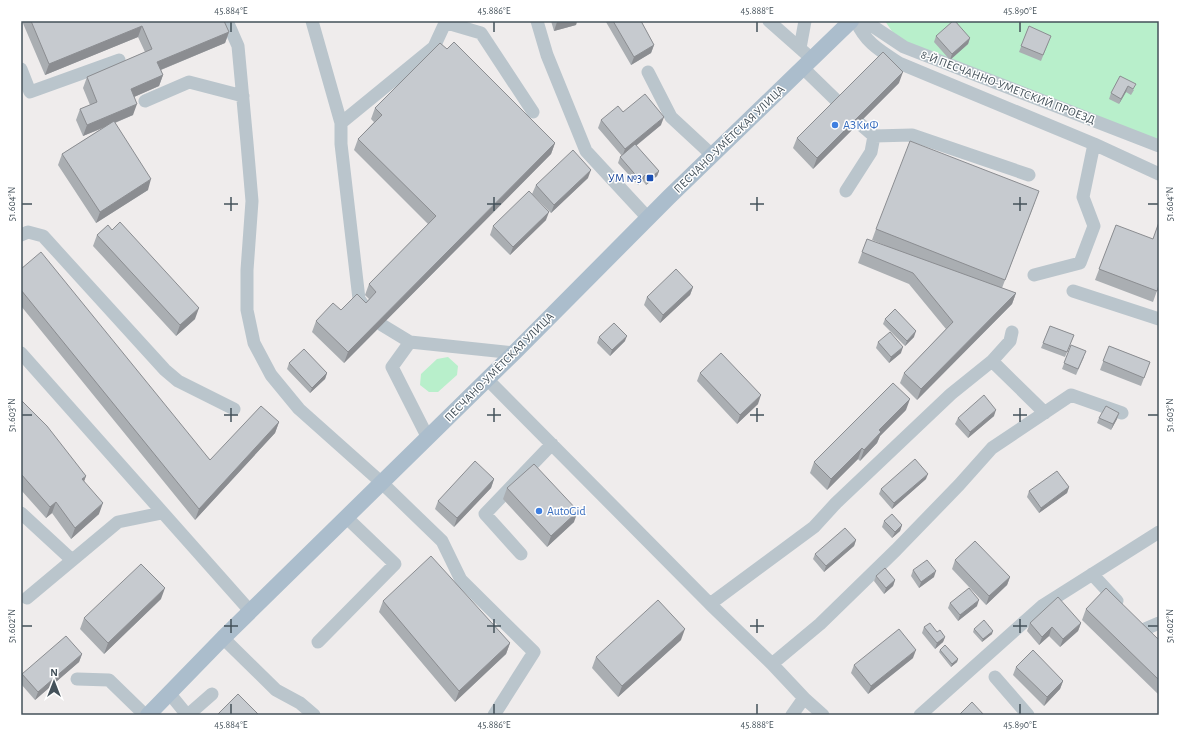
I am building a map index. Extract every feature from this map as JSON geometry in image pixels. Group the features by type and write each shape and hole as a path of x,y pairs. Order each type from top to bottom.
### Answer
{"main road":[{"name":"ПЕСЧАНО-УМЁТСКАЯ УЛИЦА","path":"148,715 223,638 514,354 648,218 851,21"}],"street":[{"path":"227,21 238,46 252,201 247,270 247,310 254,343 271,375 299,409 382,483 442,541 461,580 534,652 494,715"},
{"path":"312,21 341,123 341,144 358,299 366,309"},
{"path":"537,21 547,54 586,151 648,218"},
{"path":"769,21 800,48 807,64 839,103"},
{"path":"800,48 805,21"},
{"path":"856,21 861,33 872,46 899,63 1094,144 1159,174"},
{"name":"8-Й ПЕСЧАННО-УМЕТСКИЙ ПРОЕЗД","path":"860,21 874,27 904,47 1159,146"},
{"path":"341,123 434,47 447,22 482,33 533,112"},
{"path":"21,69 30,92 119,60"},
{"path":"648,72 671,117 712,155"},
{"path":"145,101 189,82 243,96"},
{"path":"859,123 874,136 912,135 1029,175"},
{"path":"846,191 871,152 874,136"},
{"path":"1034,275 1080,263 1094,226 1083,197 1094,144"},
{"path":"21,234 28,232 43,236 165,370 178,380 234,409"},
{"path":"1073,291 1159,319"},
{"path":"382,325 410,342 514,354"},
{"path":"710,604 814,527 836,502 951,394 992,361 1010,341 1012,332"},
{"path":"410,342 392,367 428,438"},
{"path":"21,353 251,612"},
{"path":"992,361 1045,413"},
{"path":"487,380 710,604 772,664 804,698 823,715"},
{"path":"772,664 820,624 891,555 959,485 992,448 1071,395 1122,413"},
{"path":"521,554 485,514 552,444"},
{"path":"21,513 72,560"},
{"path":"27,598 118,522 162,513"},
{"path":"318,642 395,564 347,518"},
{"path":"920,715 1042,606 1159,532"},
{"path":"1092,574 1124,607"},
{"path":"1134,618 1154,639"},
{"path":"1145,629 1159,623"},
{"path":"223,638 276,690 300,703 314,715"},
{"path":"995,676 1028,715"},
{"path":"77,679 109,680 145,715"},
{"path":"170,694 188,715 212,694"},
{"path":"792,715 804,698"}],"green space":[{"path":"885,21 1159,21 1159,150 906,52"},
{"path":"448,357 458,366 457,375 438,392 429,392 420,385 421,374 437,359"}],"building":[{"path":"31,21 224,21 229,32 157,62 163,75 131,89 137,104 87,125 80,109 97,102 87,77 152,49 142,26 49,64"},
{"path":"613,21 641,21 654,45 634,57"},
{"path":"953,21 955,21 970,38 952,54 936,36"},
{"path":"1029,26 1051,36 1043,55 1021,46"},
{"path":"454,42 555,143 348,352 316,321 333,303 341,310 357,294 366,303 376,292 369,284 436,216 358,139 382,115 375,108 440,43 447,49"},
{"path":"883,52 903,72 817,158 797,138"},
{"path":"1120,76 1136,84 1133,89 1128,86 1121,99 1111,93"},
{"path":"645,94 664,117 625,149 601,120 618,106 623,112"},
{"path":"114,121 151,179 100,212 62,154"},
{"path":"910,141 1039,191 1005,280 876,229"},
{"path":"635,144 659,171 649,179 645,175 640,180 620,157"},
{"path":"573,150 591,170 554,205 536,185"},
{"path":"529,191 549,212 513,247 493,226"},
{"path":"120,222 199,308 180,325 97,235 108,225 112,230"},
{"path":"1159,222 1159,285 1157,291 1099,269 1116,225 1153,239"},
{"path":"867,239 1016,293 921,389 904,373 953,322 913,273 862,252"},
{"path":"41,252 210,460 261,406 279,422 199,509 21,290 21,269"},
{"path":"676,269 693,287 663,315 647,297"},
{"path":"895,309 916,331 907,341 885,319"},
{"path":"614,323 627,336 612,350 599,337"},
{"path":"1050,326 1074,335 1067,352 1043,343"},
{"path":"890,332 903,347 891,357 878,342"},
{"path":"1071,345 1086,351 1078,369 1064,363"},
{"path":"1109,346 1150,362 1144,378 1103,361"},
{"path":"304,349 327,373 312,388 289,363"},
{"path":"721,353 761,395 740,415 700,373"},
{"path":"893,383 910,399 879,430 881,432 864,450 862,448 831,479 814,462"},
{"path":"984,395 996,410 970,432 958,418"},
{"path":"21,400 47,426 86,476 82,479 103,503 75,528 56,502 50,507 21,474"},
{"path":"1106,406 1119,413 1113,424 1099,418"},
{"path":"915,459 928,474 894,503 881,489"},
{"path":"475,461 494,479 457,518 438,501"},
{"name":"AutoGid","path":"534,464 578,511 551,536 507,488"},
{"path":"1057,471 1069,487 1041,508 1029,491"},
{"path":"892,514 902,525 895,532 884,521"},
{"path":"845,528 856,540 826,566 815,554"},
{"path":"975,541 1010,577 989,596 955,560"},
{"path":"431,556 510,643 459,691 383,601"},
{"path":"927,560 936,571 921,582 913,570"},
{"path":"141,564 165,588 108,643 84,618"},
{"path":"885,568 895,580 886,588 876,576"},
{"path":"969,588 979,600 960,615 950,603"},
{"path":"1106,588 1159,640 1159,680 1086,609"},
{"path":"1058,597 1081,623 1063,639 1052,627 1042,637 1030,623"},
{"path":"658,600 685,629 622,686 596,657"},
{"path":"984,620 993,631 983,639 974,629"},
{"path":"930,623 937,632 940,630 945,637 937,643 924,627"},
{"path":"899,629 916,650 871,686 854,665"},
{"path":"66,636 82,654 38,692 22,674"},
{"path":"945,645 958,659 952,664 940,650"},
{"path":"1033,650 1063,681 1047,697 1016,667"},
{"path":"238,694 259,715 217,715"},
{"path":"972,702 984,715 959,715"}],"place":[{"name":"АЗКиФ","path":"835,125"},
{"name":"УМ №3","path":"650,178"},
{"name":"AutoGid","path":"539,511"}]}
